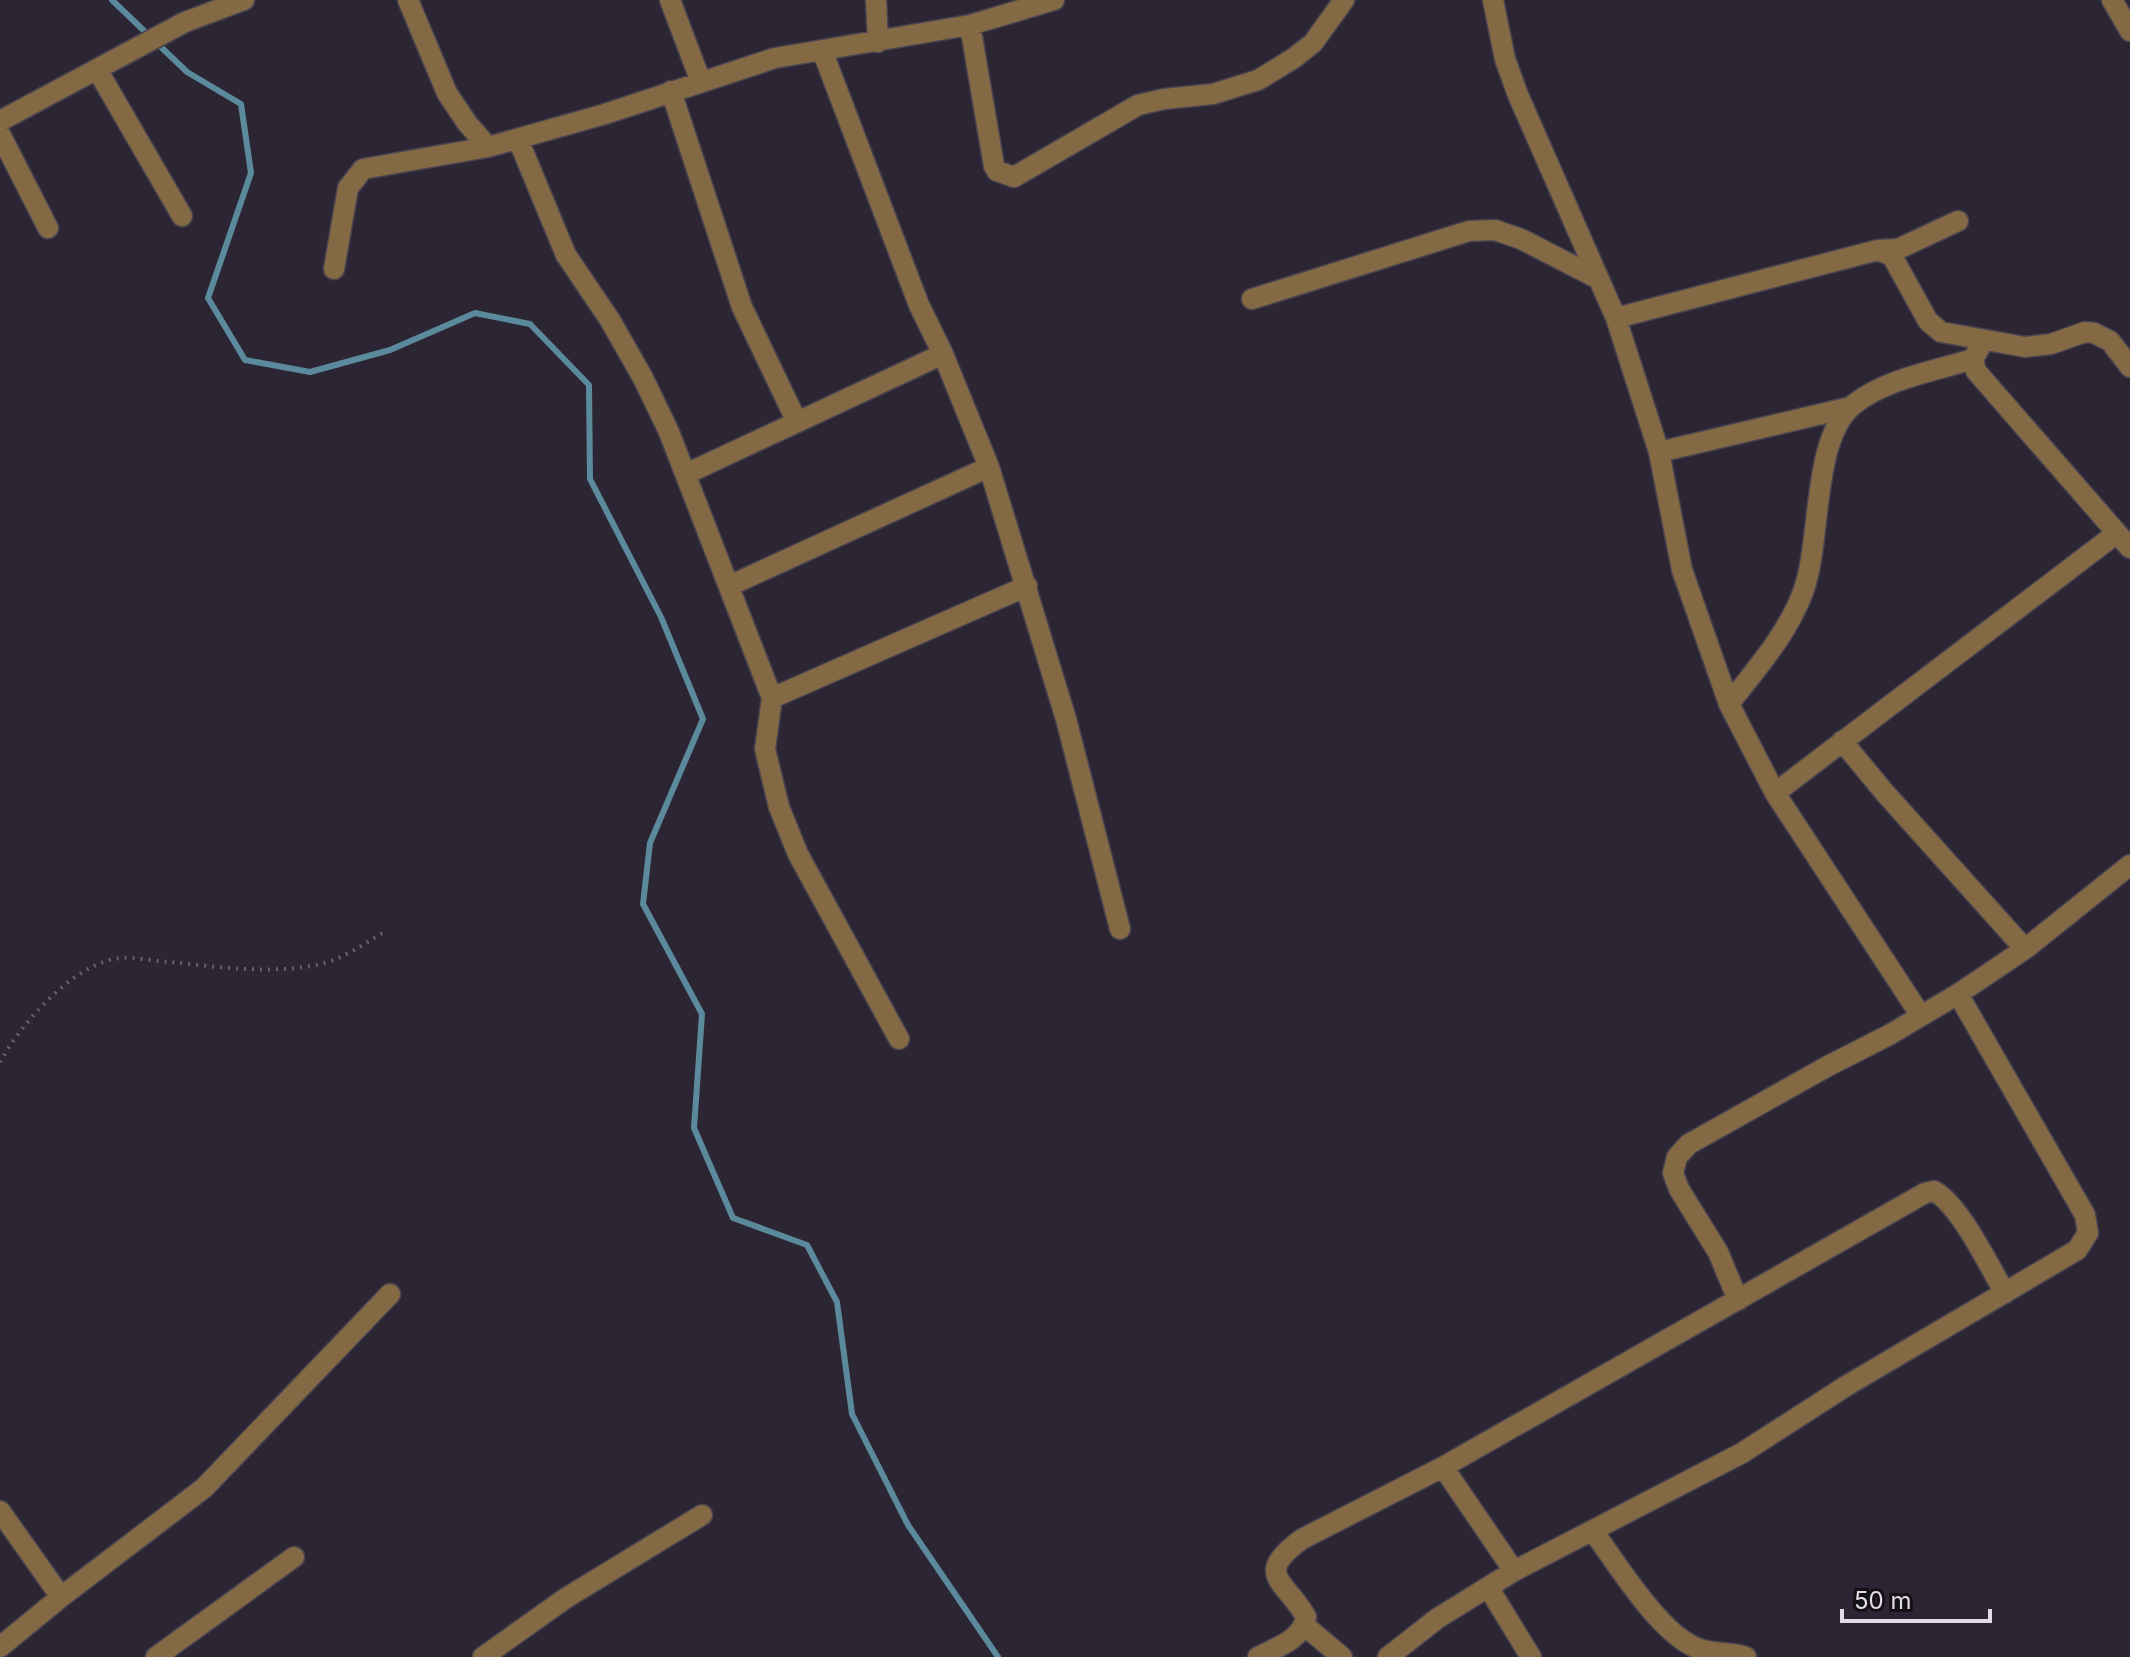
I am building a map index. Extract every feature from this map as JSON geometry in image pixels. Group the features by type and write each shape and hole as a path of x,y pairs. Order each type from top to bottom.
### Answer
{"street":[{"path":"0,121 185,22 244,0"},
{"path":"408,0 447,93 488,147"},
{"path":"670,0 701,82"},
{"path":"876,0 878,42"},
{"path":"334,269 348,188 363,169 518,139 775,58 970,25 1054,0"},
{"path":"970,25 994,166 997,171 1014,177 1138,105 1213,94 1258,80 1313,43 1344,0"},
{"path":"1493,0 1505,59 1518,95 1616,318 1659,452 1682,570 1729,704 1775,793 1921,1016"},
{"path":"2112,0 2130,31"},
{"path":"822,50 919,305 943,354 989,467 1066,719 1120,929"},
{"path":"98,71 182,216"},
{"path":"671,91 742,307 797,422"},
{"path":"0,134 48,228"},
{"path":"518,139 566,255 610,320 643,378 686,474 772,698 765,749 779,807 798,854 899,1039"},
{"path":"1616,318 1878,250 1898,249 1958,221"},
{"path":"1252,299 1469,231 1495,230 1521,239 1597,278"},
{"path":"1878,250 1892,256 1933,327 1950,334 2037,347 2085,332 2094,333 2110,341 2130,367"},
{"path":"1729,704 1779,640 1794,615 1808,574 1826,457 1838,424 1851,407 1868,395 1973,359 1990,340"},
{"path":"686,474 943,354"},
{"path":"1775,793 1842,741 2124,540 1976,371 1973,359"},
{"path":"1659,452 1851,407"},
{"path":"731,585 989,467"},
{"path":"772,698 1027,586"},
{"path":"1842,741 1895,805 2025,949"},
{"path":"1738,1300 1712,1241 1679,1189 1673,1173 1677,1157 1689,1144 1958,994 2025,949 2130,865"},
{"path":"1388,1657 1407,1650 1488,1587 1514,1571 1742,1453 1846,1386 2077,1250 2089,1226 2085,1215 1958,994"},
{"path":"1258,1657 1293,1638 1304,1625 1306,1617 1302,1609 1285,1591 1276,1572 1277,1563 1285,1552 1302,1539 1443,1467 1925,1193 1934,1191 1955,1210 2005,1293"},
{"path":"0,1647 204,1488 390,1294"},
{"path":"1443,1467 1514,1571"},
{"path":"0,1511 61,1597"},
{"path":"483,1657 566,1598 702,1515"},
{"path":"1593,1531 1667,1629 1698,1649 1746,1657"},
{"path":"156,1657 294,1557"},
{"path":"1488,1587 1531,1657"},
{"path":"1304,1625 1342,1657"}],"path":[{"path":"0,1062 15,1036 46,1003 76,978 101,964 121,958 224,967 295,967 338,959 386,931"}],"waterway":[{"path":"112,0 187,72 241,104 251,173 208,298 245,360 310,372 390,350 475,313 530,324 589,385 590,479 661,617 703,719 650,843 643,904 702,1014 694,1128 733,1218 807,1245 837,1302 852,1414 908,1525 998,1657"}]}
